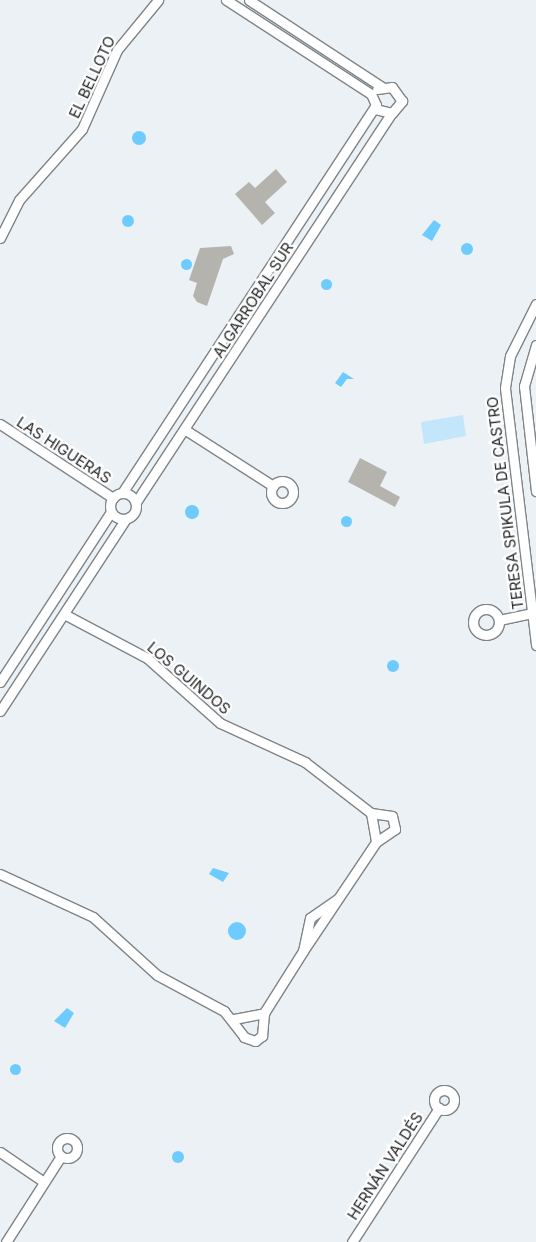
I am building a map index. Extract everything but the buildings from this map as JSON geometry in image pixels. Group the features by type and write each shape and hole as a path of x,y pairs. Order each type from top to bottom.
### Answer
{"street":[{"name":"EL BELLOTO","path":"0,238 19,200 82,130 117,50 158,0"},
{"path":"226,0 373,96 375,109 392,112"},
{"name":"ALGARROBAL SUR","path":"136,502 392,112 400,106 401,96 392,87 382,87 249,0"},
{"path":"373,96 382,87"},
{"name":"ALGARROBAL SUR","path":"122,493 375,109"},
{"name":"TERESA SPIKULA DE CASTRO","path":"535,309 510,356 504,388 534,613 536,645"},
{"name":"TERESA SPIKULA DE CASTRO","path":"536,345 527,368 524,398 536,491"},
{"name":"LAS HIGUERAS","path":"0,424 113,498"},
{"path":"184,429 273,486"},
{"path":"0,682 111,512 113,498 122,493 136,502 136,512 125,520 0,711"},
{"path":"111,512 125,520"},
{"path":"498,620 534,613"},
{"name":"LOS GUINDOS","path":"0,874 93,917 157,975 234,1020 244,1037 255,1041 262,1036 264,1013 303,952 376,842 393,831 396,823 388,814 371,813 305,762 220,723 147,658 64,614"},
{"path":"371,813 376,842"},
{"name":"LOS GUINDOS","path":"303,952 310,918 338,899"},
{"path":"234,1020 264,1013"},
{"name":"HERNÁN VALDÉS","path":"355,1241 439,1108"},
{"path":"0,1152 44,1182"},
{"path":"6,1242 61,1156"}],"shaded area":[{"path":"463,415 466,436 424,444 421,422"}],"water":[{"path":"139,131 144,133 146,138 144,143 139,145 134,143 132,138 134,133"},
{"path":"126,215 130,215 134,221 130,227 126,227 122,223 122,219"},
{"path":"434,220 441,225 432,241 422,235"},
{"path":"465,243 469,243 473,249 469,255 465,255 461,251 461,247"},
{"path":"186,258 192,264 186,270 180,264"},
{"path":"326,278 332,284 326,290 320,284"},
{"path":"343,372 354,379 347,379 341,387 335,383"},
{"path":"192,505 197,507 199,512 197,517 192,519 187,517 185,512 187,507"},
{"path":"346,515 352,521 346,527 340,521"},
{"path":"393,660 399,666 393,672 387,666"},
{"path":"213,868 229,873 223,882 209,874"},
{"path":"233,922 241,922 246,927 244,938 233,940 228,935 228,927"},
{"path":"67,1008 74,1013 65,1028 54,1021"},
{"path":"13,1064 17,1064 20,1069 19,1073 13,1074 10,1071 10,1067"},
{"path":"176,1151 180,1151 184,1157 180,1163 176,1163 172,1159 172,1155"}]}
